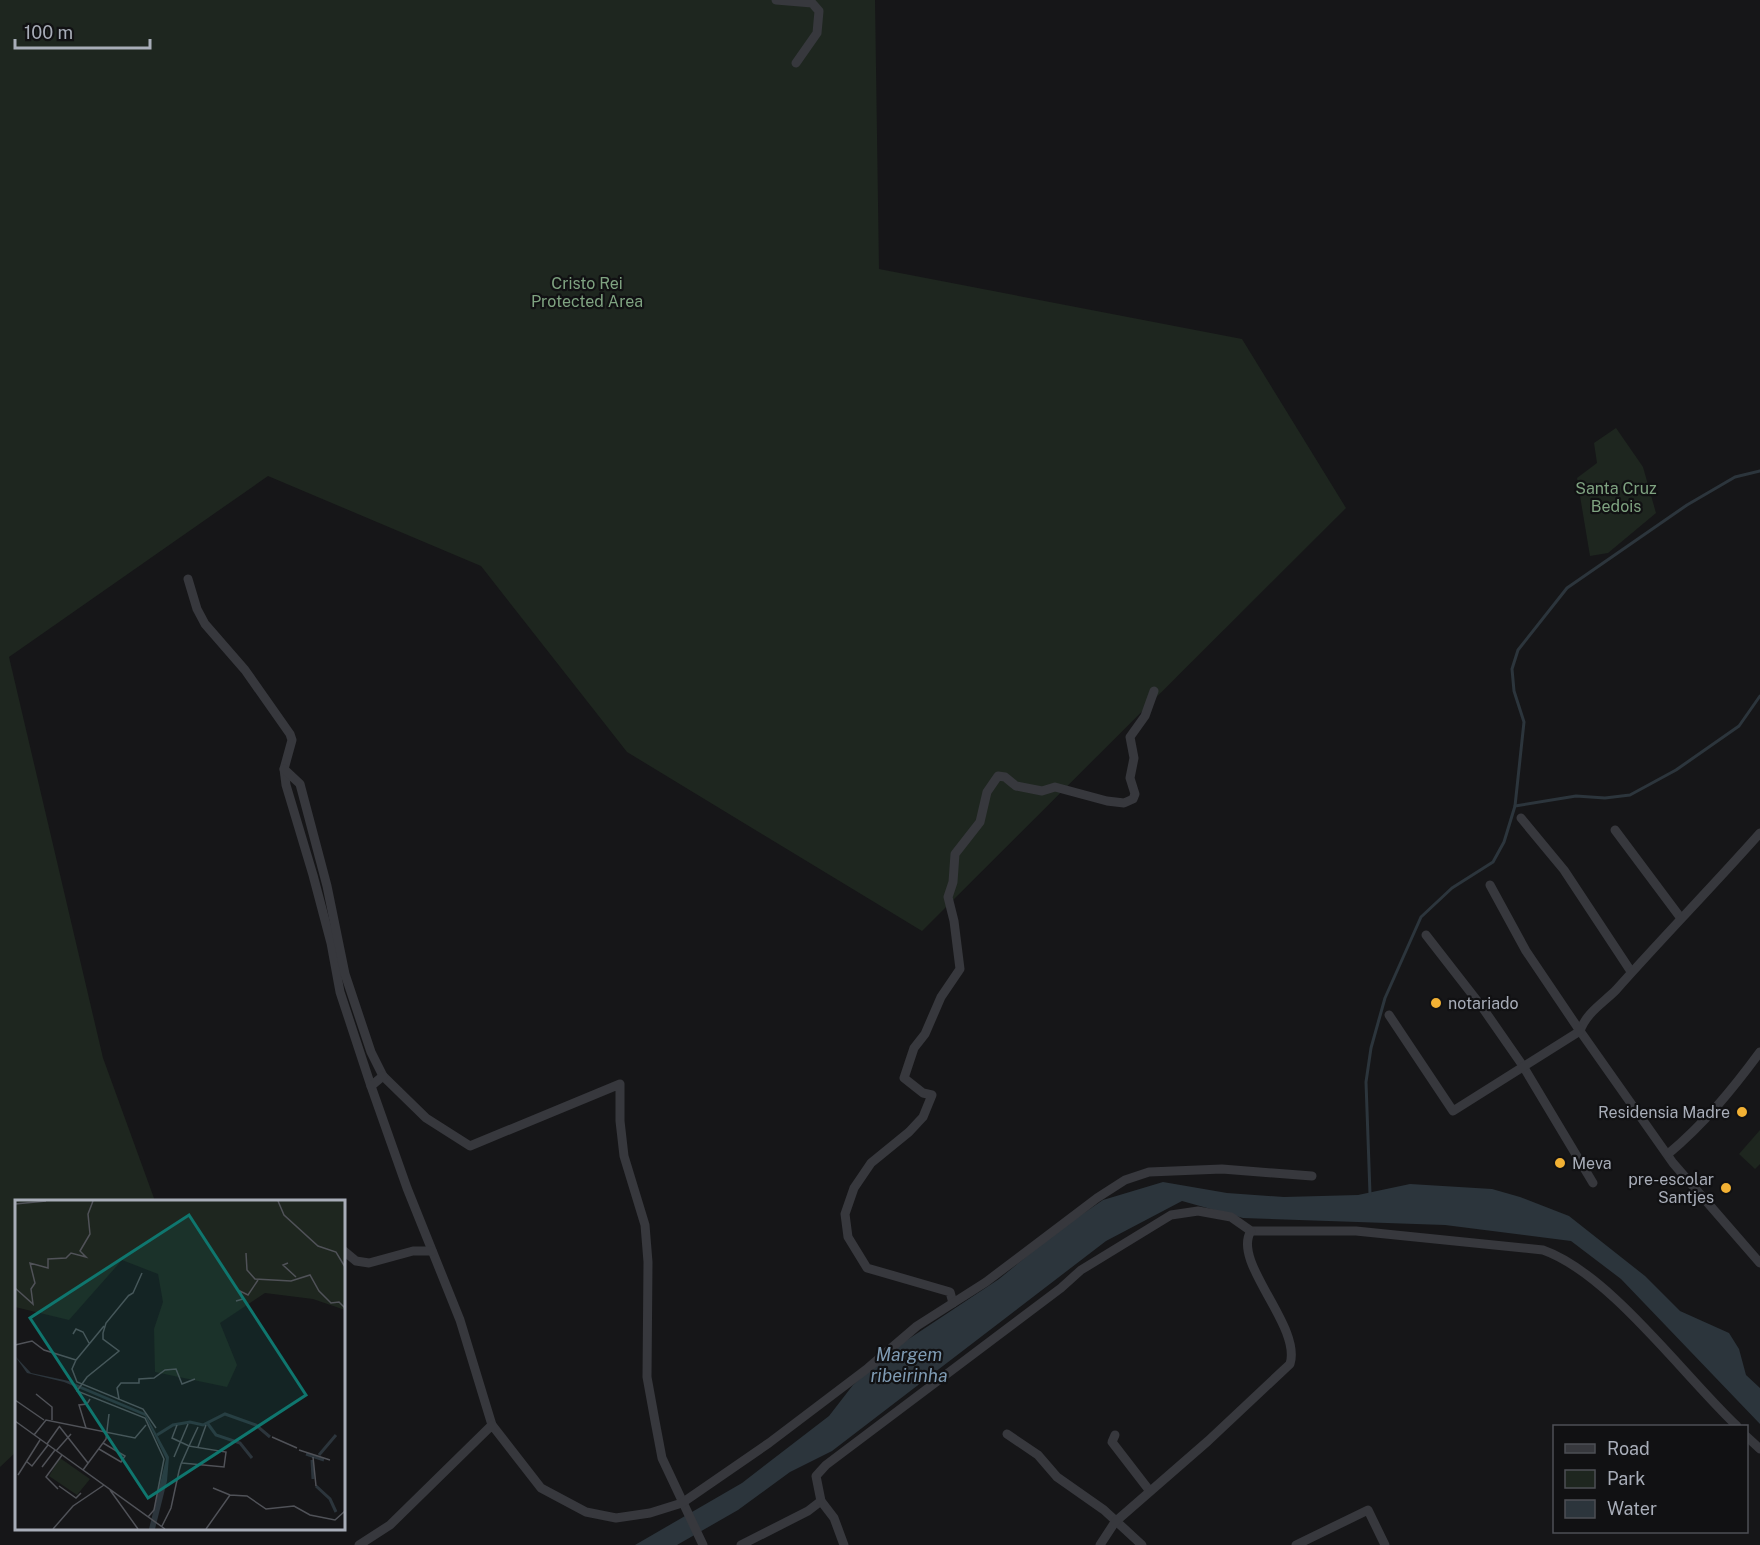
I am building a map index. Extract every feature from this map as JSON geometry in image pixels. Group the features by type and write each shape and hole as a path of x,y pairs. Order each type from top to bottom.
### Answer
{"street":[{"path":"776,0 812,3 818,8 820,17 817,33 796,63"},
{"path":"188,579 197,609 206,624 245,670 290,734 292,740 285,769 285,784 331,943 340,992 371,1086 460,1320 492,1425 541,1488 586,1512 615,1518 684,1507 811,1413 917,1326 986,1282 1097,1198 1125,1180 1149,1172 1222,1169 1312,1176"},
{"path":"953,1303 950,1292 867,1268 848,1237 845,1214 854,1188 871,1163 909,1132 922,1117 932,1095 923,1093 904,1078 914,1048 925,1034 941,997 960,969 954,921 948,897 953,882 955,854 980,822 987,792 999,776 1016,786 1042,791 1055,787 1107,801 1124,803 1133,799 1135,794 1130,778 1134,758 1130,737 1145,716 1154,691"},
{"path":"285,769 300,784 327,886 345,974 371,1052 382,1076 426,1119 470,1146 620,1084 620,1121 624,1156 645,1225 648,1262 646,1377 662,1458 702,1545"},
{"path":"1521,818 1564,870 1630,970"},
{"path":"1616,830 1680,917"},
{"path":"1389,1015 1453,1111 1580,1031 1587,1018 1609,997 1630,970 1760,833"},
{"path":"1490,885 1526,951 1580,1031 1668,1154 1711,1209 1760,1263"},
{"path":"1426,935 1482,1007 1523,1066 1593,1183"},
{"path":"1668,1154 1723,1101 1760,1052"},
{"path":"371,1086 382,1076"},
{"path":"844,1545 834,1518 821,1501 816,1476 826,1465 1061,1288 1081,1270 1171,1215 1198,1210 1231,1217 1251,1231 1356,1231 1543,1250 1563,1257 1586,1274 1623,1309 1736,1425"},
{"path":"1100,1545 1115,1522 1149,1490 1208,1441 1290,1364 1291,1350 1277,1311 1248,1254 1246,1238 1251,1231"},
{"path":"345,1252 356,1261 369,1263 413,1251 432,1251"},
{"path":"359,1545 390,1525 492,1425"},
{"path":"1007,1434 1038,1455 1057,1477 1104,1510 1142,1545"},
{"path":"1115,1435 1112,1442 1149,1490"},
{"path":"1748,1438 1760,1449"},
{"path":"741,1545 808,1511 821,1501"},
{"path":"1296,1545 1368,1510 1384,1545"}],"green space":[{"name":"Cristo Rei Protected Area","path":"0,0 875,0 879,269 1242,339 1346,508 922,931 627,752 481,566 268,476 9,657 103,1058 155,1200 15,1200 15,1453 0,1467"},
{"name":"Santa Cruz Bedois","path":"1616,428 1643,467 1656,513 1608,553 1590,556 1577,478 1597,463 1594,443"},
{"path":"1760,1130 1760,1164 1755,1169 1739,1154"}],"water":[{"name":"Margem ribeirinha","path":"1163,1182 1227,1193 1284,1197 1358,1195 1410,1184 1492,1189 1569,1216 1645,1276 1680,1311 1729,1333 1739,1349 1746,1375 1760,1388 1760,1424 1621,1279 1571,1241 1445,1225 1243,1218 1182,1201 1106,1241 832,1451 790,1472 738,1510 677,1545 635,1545 742,1483 829,1416 853,1385 895,1348 999,1279 1059,1230 1103,1200"}],"waterway":[{"path":"1370,1194 1366,1082 1371,1048 1385,998 1421,917 1452,888 1493,862 1504,842 1515,806 1524,722 1514,691 1512,669 1518,650 1567,588 1687,505 1735,477 1760,471"},
{"path":"1515,806 1576,796 1605,798 1630,795 1676,770 1739,726 1760,696"}],"place":[{"name":"notariado","path":"1436,1003"},
{"name":"Residensia Madre","path":"1742,1112"},
{"name":"Meva","path":"1560,1163"},
{"name":"pre-escolar Santjes","path":"1726,1188"}]}
